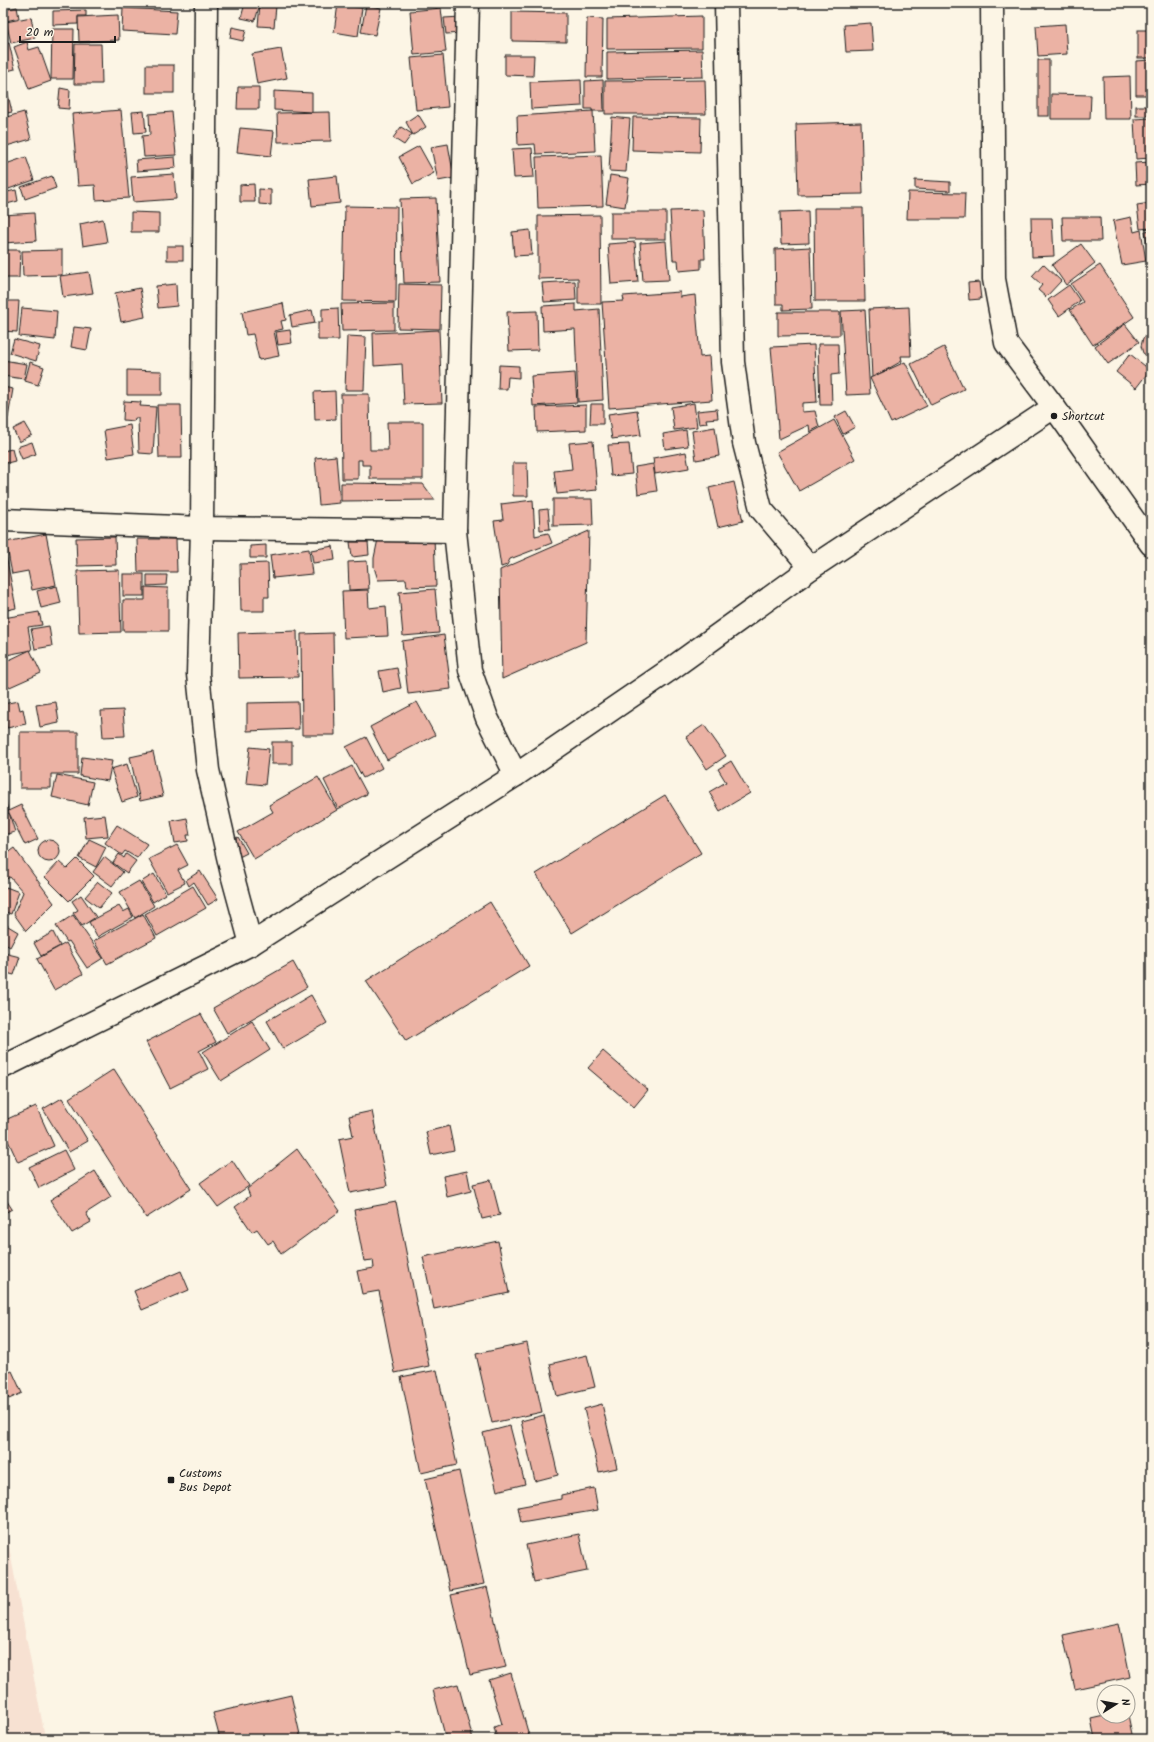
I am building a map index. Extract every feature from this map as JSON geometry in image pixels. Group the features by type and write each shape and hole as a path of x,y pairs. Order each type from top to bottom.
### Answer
{"street":[{"path":"206,3 202,528 198,674 208,770 232,874 251,944"},
{"path":"468,3 455,531 470,670 488,718 516,774"},
{"path":"726,3 733,362 743,435 761,509 811,568"},
{"path":"992,3 994,279 1006,343 1054,407 1151,544"},
{"path":"3,1066 251,944 516,774 668,671 811,568 1054,407"},
{"path":"3,520 202,528 455,531"}],"shaded area":[{"path":"3,1515 45,1737 46,1739 3,1739"}],"building":[{"path":"245,3 259,7 255,21 241,18"},
{"path":"260,4 276,6 274,27 258,26"},
{"path":"338,4 362,8 358,36 334,32"},
{"path":"366,5 381,8 375,35 361,32"},
{"path":"17,7 19,18 6,21 4,10"},
{"path":"123,8 177,11 175,34 122,31"},
{"path":"441,8 446,52 414,55 410,11"},
{"path":"86,10 86,16 78,16 78,24 53,25 53,11"},
{"path":"512,12 566,13 566,42 512,41"},
{"path":"118,15 119,40 79,42 78,17"},
{"path":"702,16 702,48 607,49 607,19"},
{"path":"31,17 35,38 11,43 6,22"},
{"path":"461,17 463,33 446,34 444,18"},
{"path":"587,18 603,19 602,77 586,77"},
{"path":"871,23 873,51 846,52 844,25"},
{"path":"1065,24 1067,54 1038,56 1036,26"},
{"path":"232,27 246,30 243,41 230,38"},
{"path":"52,29 74,29 73,79 51,79"},
{"path":"1138,30 1151,30 1151,58 1138,58"},
{"path":"27,42 29,50 39,47 51,81 29,89 14,47"},
{"path":"9,43 15,69 7,71 6,64 3,65 3,45"},
{"path":"75,44 101,44 102,84 74,84"},
{"path":"281,49 287,78 257,84 252,54"},
{"path":"702,50 703,77 607,79 607,52"},
{"path":"443,55 448,107 416,110 411,58"},
{"path":"505,55 534,55 533,76 505,75"},
{"path":"1038,60 1049,60 1049,116 1038,116"},
{"path":"1151,60 1151,95 1136,95 1136,61"},
{"path":"146,65 174,65 174,93 146,93"},
{"path":"3,73 12,112 3,114"},
{"path":"1130,76 1131,119 1104,119 1103,77"},
{"path":"581,80 582,106 531,109 530,82"},
{"path":"603,80 604,111 592,111 592,109 585,109 585,81"},
{"path":"705,80 706,114 605,114 605,81"},
{"path":"238,87 259,87 259,109 237,109"},
{"path":"60,88 70,90 69,109 58,108"},
{"path":"274,91 312,93 312,112 274,110"},
{"path":"1051,94 1091,95 1090,119 1051,119"},
{"path":"1136,106 1151,106 1151,116 1136,116"},
{"path":"121,110 129,198 96,200 95,185 78,186 72,114"},
{"path":"144,111 146,132 134,133 132,112"},
{"path":"593,111 595,151 536,154 535,144 518,145 517,116"},
{"path":"24,112 31,139 3,147 3,118"},
{"path":"172,112 176,155 144,157 142,136 150,135 149,114"},
{"path":"330,112 331,141 278,142 277,113"},
{"path":"418,114 426,127 413,135 406,122"},
{"path":"612,117 630,119 626,172 609,171"},
{"path":"633,117 701,118 700,152 632,150"},
{"path":"1151,118 1151,158 1136,159 1134,119"},
{"path":"861,122 863,194 798,195 796,124"},
{"path":"401,127 412,134 404,145 393,138"},
{"path":"240,128 274,131 271,156 237,152"},
{"path":"448,144 454,178 438,181 431,147"},
{"path":"419,146 434,173 413,184 399,157"},
{"path":"532,148 534,177 514,178 512,149"},
{"path":"601,155 603,206 538,208 536,157"},
{"path":"26,157 34,180 3,191 3,165"},
{"path":"175,157 176,168 137,171 136,160"},
{"path":"1151,162 1151,184 1136,185 1135,163"},
{"path":"174,174 176,199 133,202 131,177"},
{"path":"610,175 629,178 625,207 606,204"},
{"path":"52,176 56,188 25,199 21,187"},
{"path":"337,176 340,203 312,206 309,179"},
{"path":"915,180 950,182 950,191 915,189"},
{"path":"254,184 255,202 240,202 240,185"},
{"path":"259,189 271,190 271,205 259,204"},
{"path":"16,190 18,201 3,205 3,193"},
{"path":"908,192 965,193 964,219 907,219"},
{"path":"436,198 440,282 404,283 400,199"},
{"path":"1151,203 1151,228 1140,229 1137,205"},
{"path":"345,206 397,207 396,302 343,301"},
{"path":"814,208 863,208 865,301 815,301"},
{"path":"703,210 705,259 701,259 701,269 679,271 678,260 673,260 670,211"},
{"path":"808,211 809,243 781,244 780,212"},
{"path":"131,212 159,213 159,232 131,232"},
{"path":"611,212 666,212 666,239 611,239"},
{"path":"34,213 36,241 3,243 3,215"},
{"path":"600,215 601,304 578,304 578,278 538,279 538,216"},
{"path":"1062,217 1100,217 1101,241 1063,241"},
{"path":"1131,217 1134,232 1141,230 1146,261 1122,265 1113,221"},
{"path":"1031,218 1052,218 1054,256 1032,257"},
{"path":"103,219 107,242 83,246 80,224"},
{"path":"530,230 532,255 514,256 512,232"},
{"path":"1151,230 1151,265 1145,231"},
{"path":"666,241 669,280 643,281 640,243"},
{"path":"635,242 638,282 611,284 608,244"},
{"path":"1081,244 1095,263 1066,285 1052,265"},
{"path":"167,246 183,246 183,260 167,260"},
{"path":"810,247 812,309 783,310 783,304 776,304 775,249"},
{"path":"3,250 20,250 19,278 3,278"},
{"path":"62,250 62,275 23,276 22,251"},
{"path":"1043,264 1061,281 1046,297 1038,290 1042,285 1032,276"},
{"path":"1100,265 1134,317 1093,345 1070,310 1083,302 1071,284"},
{"path":"89,272 93,293 63,297 60,276"},
{"path":"575,281 576,300 544,302 542,283"},
{"path":"979,282 981,299 969,300 968,283"},
{"path":"176,284 177,306 158,308 156,286"},
{"path":"399,284 441,285 440,329 398,328"},
{"path":"1069,285 1080,301 1059,316 1048,300"},
{"path":"140,288 145,317 121,322 115,293"},
{"path":"680,292 680,297 695,295 700,357 709,356 712,400 609,408 602,302 624,301 623,296"},
{"path":"3,301 19,301 17,332 3,331"},
{"path":"283,303 286,320 281,321 283,329 274,331 279,356 259,360 253,334 246,335 242,312"},
{"path":"394,303 394,330 342,331 341,304"},
{"path":"576,304 576,311 599,309 603,400 578,402 575,329 543,331 542,306"},
{"path":"909,307 911,356 901,356 902,361 872,378 869,309"},
{"path":"22,308 57,311 55,340 19,336"},
{"path":"338,308 339,340 318,340 318,322 322,322 322,309"},
{"path":"312,310 315,323 292,327 290,315"},
{"path":"865,310 870,394 846,395 841,311"},
{"path":"537,311 538,350 509,351 507,312"},
{"path":"778,312 840,312 840,335 778,336"},
{"path":"1125,324 1139,342 1108,364 1095,346"},
{"path":"74,327 91,329 87,350 71,347"},
{"path":"290,330 292,343 278,345 276,332"},
{"path":"439,330 442,403 404,404 402,364 374,366 373,333"},
{"path":"1151,334 1151,358 1143,353 1141,346 1143,338"},
{"path":"347,336 366,337 364,390 345,390"},
{"path":"14,339 40,346 36,361 10,353"},
{"path":"818,344 838,344 839,374 831,375 832,405 820,405"},
{"path":"814,345 817,402 802,403 802,412 815,411 819,427 810,432 809,425 779,439 771,347"},
{"path":"944,347 964,389 931,405 911,364"},
{"path":"1130,354 1150,370 1136,388 1116,372"},
{"path":"3,360 27,364 24,379 3,376"},
{"path":"30,362 44,367 38,385 25,381"},
{"path":"905,362 927,406 891,423 870,378"},
{"path":"499,365 519,366 519,378 508,377 507,389 498,389"},
{"path":"127,370 162,371 162,395 127,395"},
{"path":"575,373 577,403 533,406 531,376"},
{"path":"3,387 13,389 8,418 3,417"},
{"path":"335,391 336,419 315,420 314,392"},
{"path":"341,394 369,394 370,450 388,450 387,422 423,422 423,479 370,479 370,465 362,465 362,460 358,460 358,479 342,479"},
{"path":"124,401 141,402 140,406 156,407 153,454 139,453 138,418 135,418 134,421 123,420"},
{"path":"694,403 697,427 674,430 671,407"},
{"path":"591,404 603,404 603,424 590,424"},
{"path":"157,405 181,405 182,458 159,458"},
{"path":"586,405 586,430 537,432 536,407"},
{"path":"717,409 718,418 706,419 707,423 699,424 697,411"},
{"path":"637,410 641,435 612,439 608,414"},
{"path":"846,411 855,427 843,434 835,417"},
{"path":"834,420 855,459 799,491 777,452"},
{"path":"25,423 32,435 19,442 13,429"},
{"path":"130,425 134,454 108,458 104,430"},
{"path":"715,427 719,456 696,460 692,431"},
{"path":"686,430 688,446 665,449 663,434"},
{"path":"593,441 597,490 557,494 554,471 572,469 569,443"},
{"path":"32,442 36,454 22,459 17,447"},
{"path":"629,444 632,474 611,476 608,445"},
{"path":"12,449 15,461 3,464 3,451"},
{"path":"686,452 689,468 655,474 653,458"},
{"path":"336,456 340,503 319,505 315,458"},
{"path":"513,463 527,463 528,496 513,496"},
{"path":"653,464 657,491 638,494 635,467"},
{"path":"3,470 7,490 3,491"},
{"path":"734,482 743,521 718,527 709,488"},
{"path":"341,483 423,484 435,500 341,501"},
{"path":"553,499 592,499 593,525 553,526"},
{"path":"533,500 535,536 548,533 552,543 510,559 507,565 501,567 494,521 503,520 501,504"},
{"path":"548,509 550,529 540,530 539,510"},
{"path":"589,531 586,642 502,679 500,570"},
{"path":"46,534 56,585 32,590 28,571 12,574 6,542"},
{"path":"115,537 116,565 77,566 76,538"},
{"path":"434,538 436,586 407,587 406,579 378,580 374,567 374,558 378,539"},
{"path":"3,539 16,608 3,611"},
{"path":"137,539 176,539 177,572 138,572"},
{"path":"350,542 368,542 369,555 352,557"},
{"path":"266,545 266,558 250,558 250,546"},
{"path":"333,546 335,560 313,563 311,550"},
{"path":"309,549 312,574 273,578 270,555"},
{"path":"367,561 369,589 349,590 348,562"},
{"path":"268,563 269,597 264,597 264,611 241,611 240,564"},
{"path":"119,570 121,632 79,633 77,571"},
{"path":"123,574 144,574 144,596 123,596"},
{"path":"147,575 167,575 166,585 147,586"},
{"path":"57,586 61,603 41,608 37,591"},
{"path":"145,587 168,588 168,631 123,631 123,600 145,600"},
{"path":"435,589 439,633 403,636 399,592"},
{"path":"368,590 369,608 386,606 388,636 344,638 342,591"},
{"path":"39,612 42,625 28,627 32,650 6,655 3,638 3,618"},
{"path":"49,626 52,646 35,649 31,629"},
{"path":"297,631 298,677 239,678 238,633"},
{"path":"333,633 335,735 302,735 301,634"},
{"path":"444,635 451,689 408,694 402,641"},
{"path":"30,650 41,673 3,690 3,663"},
{"path":"397,668 401,688 383,692 379,671"},
{"path":"18,701 20,710 23,709 26,724 7,728 3,704"},
{"path":"56,702 59,723 40,727 36,705"},
{"path":"298,702 299,729 247,731 247,703"},
{"path":"417,702 435,735 387,760 370,727"},
{"path":"123,710 125,736 103,737 101,711"},
{"path":"704,725 726,756 707,769 686,737"},
{"path":"20,732 78,732 78,774 51,774 51,788 20,788"},
{"path":"366,737 382,768 363,778 346,747"},
{"path":"272,742 292,742 292,764 272,764"},
{"path":"250,747 269,749 265,785 246,783"},
{"path":"153,752 163,796 140,801 130,757"},
{"path":"82,757 112,761 108,781 80,776"},
{"path":"731,761 750,793 720,811 709,792 726,782 718,769"},
{"path":"127,764 137,797 122,802 111,769"},
{"path":"352,766 367,794 338,809 324,780"},
{"path":"57,775 93,782 88,805 52,797"},
{"path":"318,777 337,810 254,859 238,832 273,812 269,805"},
{"path":"665,795 701,853 572,933 536,874"},
{"path":"3,798 5,798 8,811 3,812"},
{"path":"21,805 38,839 25,845 8,811"},
{"path":"9,813 15,832 3,835 3,815"},
{"path":"105,815 108,836 86,838 84,817"},
{"path":"187,818 190,835 187,835 188,841 175,843 171,821"},
{"path":"117,825 147,844 137,858 125,851 122,855 105,843"},
{"path":"238,837 247,853 237,858 229,842"},
{"path":"89,839 106,847 96,867 79,858"},
{"path":"49,840 57,843 60,851 57,859 49,862 41,859 38,851 41,843"},
{"path":"177,845 188,865 178,870 185,883 167,892 149,859"},
{"path":"14,848 54,903 26,931 14,914 23,892 10,877 3,881 3,856"},
{"path":"119,854 124,858 126,854 136,861 127,873 113,863"},
{"path":"104,857 123,872 112,886 93,872"},
{"path":"77,859 94,876 69,901 45,877 59,862 67,869"},
{"path":"200,871 218,899 208,905 194,882 189,886 186,880"},
{"path":"154,874 166,894 153,902 141,882"},
{"path":"139,881 154,906 135,918 120,892"},
{"path":"98,882 112,893 99,908 85,897"},
{"path":"193,886 206,908 157,936 145,914"},
{"path":"6,887 19,892 11,914 3,911 3,893"},
{"path":"81,895 96,917 82,926 73,913 78,910 72,901"},
{"path":"490,902 529,966 406,1041 366,981"},
{"path":"119,906 123,912 129,909 133,917 97,937 89,922"},
{"path":"143,914 156,938 107,964 94,941"},
{"path":"73,915 103,958 87,968 69,941 67,942 56,926"},
{"path":"3,923 18,932 10,947 3,943"},
{"path":"53,932 60,946 41,956 34,943"},
{"path":"66,943 83,974 54,990 37,959"},
{"path":"3,948 5,949 4,953 20,957 14,975 3,972"},
{"path":"293,962 307,987 227,1033 213,1008"},
{"path":"311,995 327,1023 283,1049 267,1021"},
{"path":"201,1014 216,1042 199,1051 208,1069 170,1088 146,1042"},
{"path":"252,1021 270,1050 221,1081 203,1052"},
{"path":"603,1051 648,1090 634,1107 588,1068"},
{"path":"114,1069 191,1189 146,1218 69,1098"},
{"path":"62,1098 88,1141 69,1152 43,1109"},
{"path":"36,1106 54,1146 18,1162 3,1130 3,1121"},
{"path":"372,1111 387,1186 350,1193 339,1139 353,1136 349,1116"},
{"path":"449,1126 454,1150 431,1155 426,1132"},
{"path":"297,1149 340,1211 281,1254 273,1241 268,1244 257,1229 252,1232 235,1207 250,1196 247,1189"},
{"path":"64,1150 74,1170 39,1188 29,1167"},
{"path":"232,1160 249,1186 218,1207 200,1183"},
{"path":"95,1171 111,1197 86,1213 91,1222 72,1233 50,1200"},
{"path":"467,1171 471,1191 447,1197 443,1176"},
{"path":"491,1180 500,1215 482,1219 473,1184"},
{"path":"3,1195 12,1209 3,1214"},
{"path":"396,1202 429,1366 395,1373 379,1291 362,1294 357,1271 374,1268 373,1260 364,1261 354,1210"},
{"path":"498,1241 509,1293 434,1309 423,1257"},
{"path":"181,1271 189,1290 142,1310 134,1291"},
{"path":"527,1343 542,1412 492,1423 476,1354"},
{"path":"587,1355 595,1387 557,1396 550,1364"},
{"path":"437,1370 457,1465 421,1473 401,1377"},
{"path":"12,1371 22,1393 9,1399 3,1385 3,1375"},
{"path":"602,1404 617,1468 599,1472 584,1409"},
{"path":"544,1415 558,1475 535,1481 521,1421"},
{"path":"510,1426 525,1484 497,1491 483,1433"},
{"path":"459,1471 484,1584 450,1591 425,1479"},
{"path":"594,1488 598,1510 521,1523 518,1507 561,1499 561,1495"},
{"path":"579,1534 587,1571 534,1582 526,1545"},
{"path":"487,1587 506,1667 470,1675 451,1595"},
{"path":"1119,1623 1130,1677 1075,1689 1063,1635"},
{"path":"511,1673 530,1739 497,1739 494,1727 502,1724 489,1680"},
{"path":"458,1684 473,1739 446,1739 433,1690"},
{"path":"291,1695 301,1739 220,1739 213,1713"},
{"path":"1096,1718 1096,1724 1130,1724 1133,1739 1095,1739 1091,1719"}],"place":[{"name":"Shortcut","path":"1054,416"},
{"name":"Customs Bus Depot","path":"171,1480"}]}
